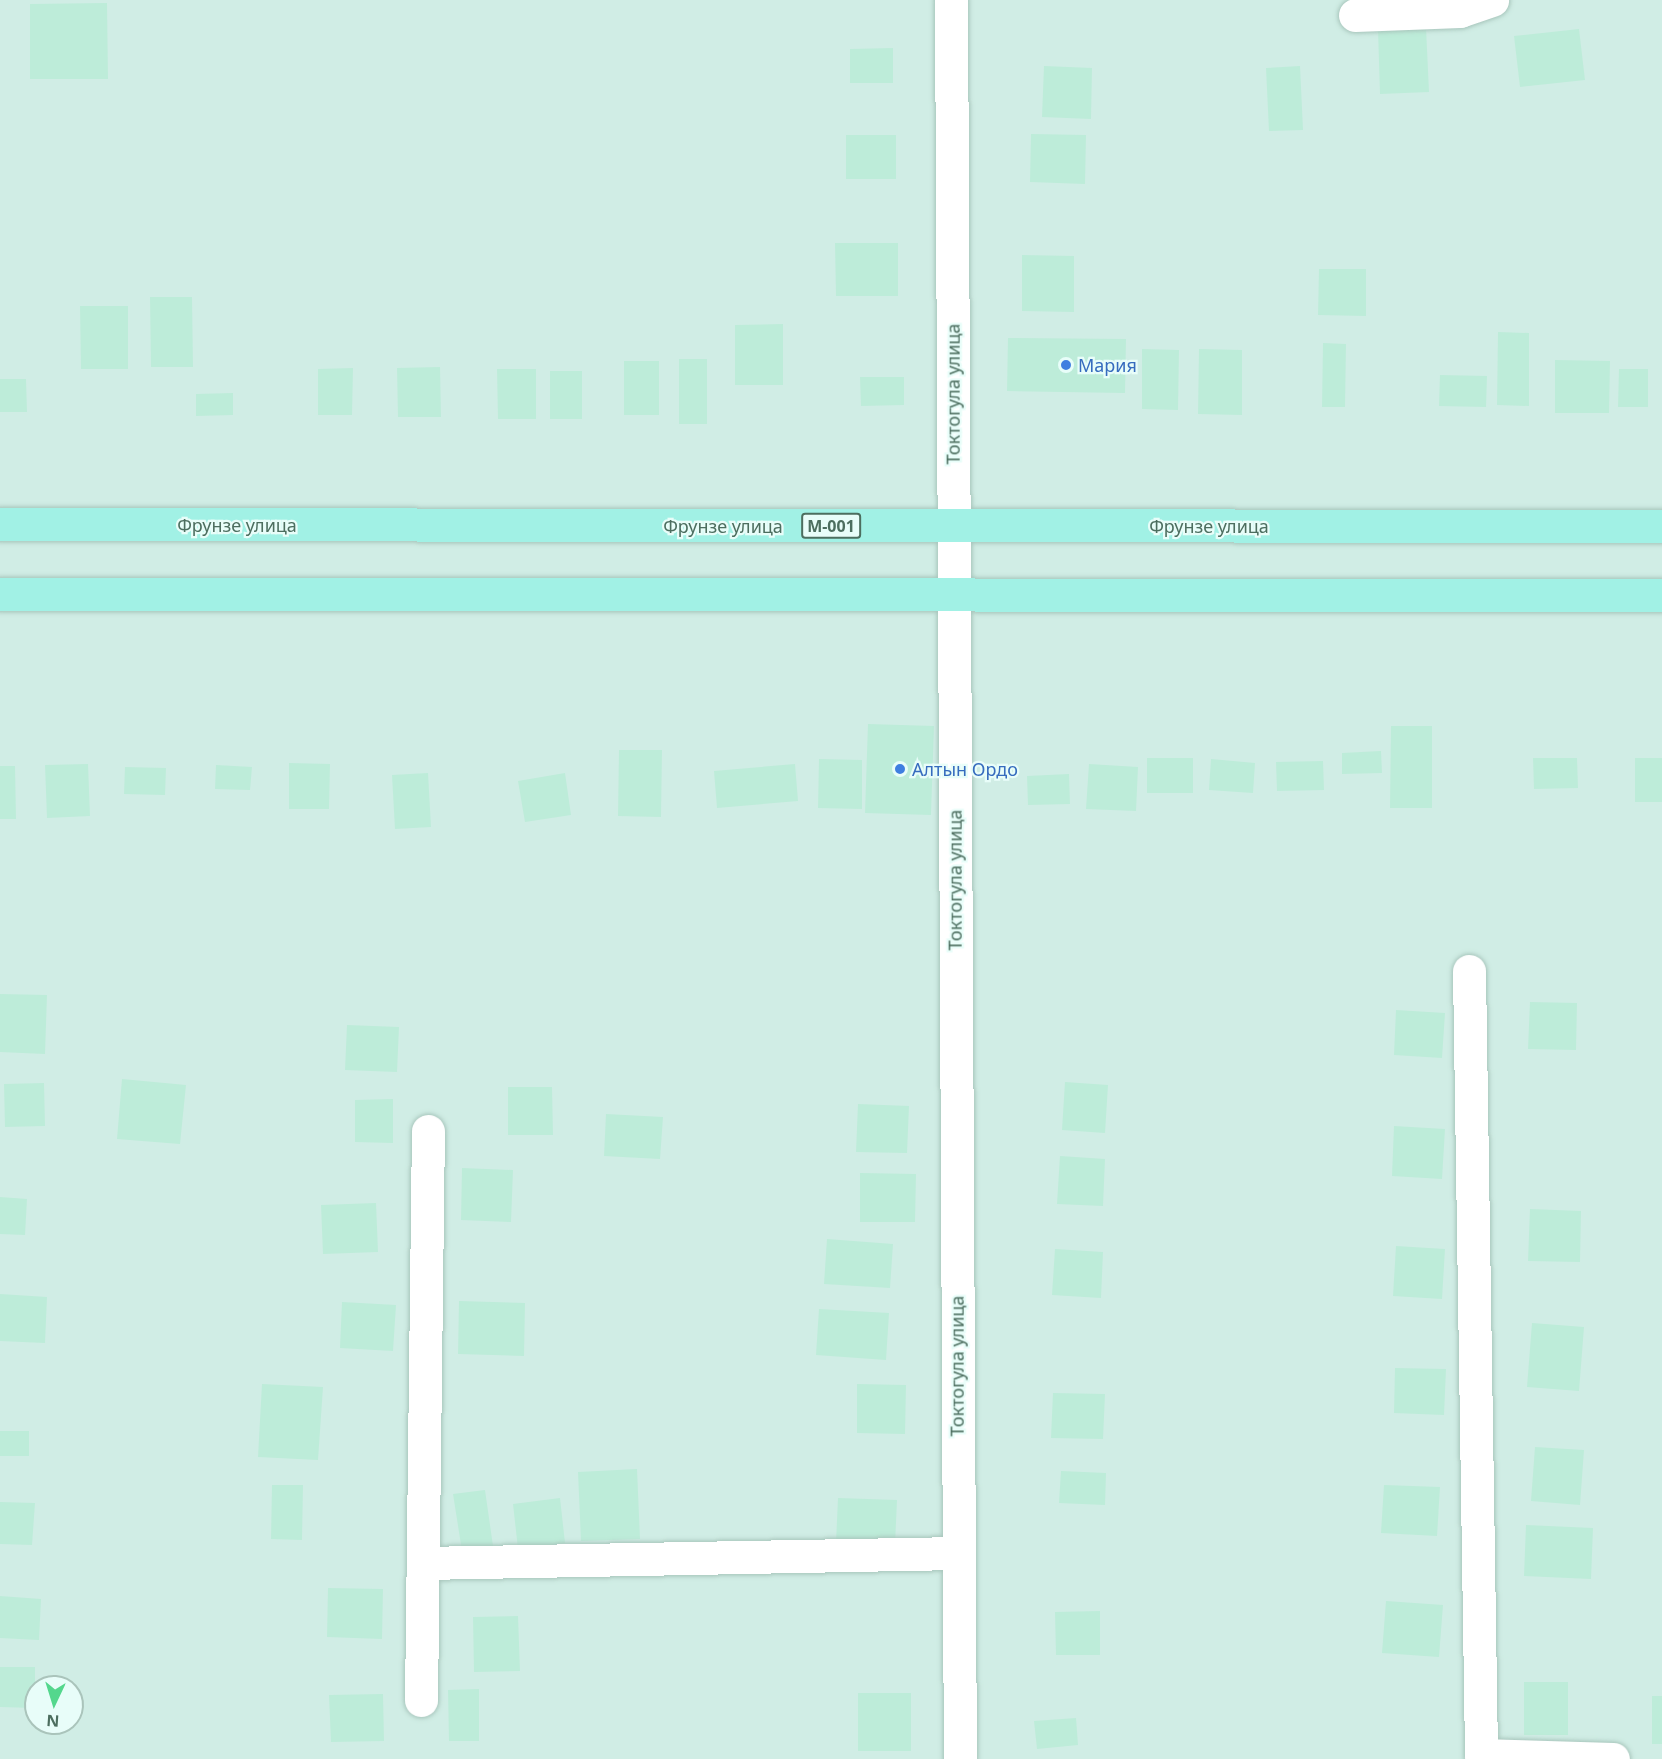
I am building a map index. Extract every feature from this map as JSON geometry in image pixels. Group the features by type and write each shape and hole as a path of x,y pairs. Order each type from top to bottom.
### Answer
{"main road":[{"name":"Фрунзе улица","path":"0,524 954,527 1662,526"},
{"path":"0,594 1662,595"}],"street":[{"name":"Токтогула улица","path":"951,0 960,1759"},
{"path":"1355,15 1460,10 1492,0"},
{"path":"1469,971 1481,1755 1613,1759"},
{"path":"421,1700 429,1131"},
{"path":"423,1563 958,1552"}],"shaded area":[{"path":"0,0 1662,0 1662,1759 0,1759"}],"building":[{"path":"107,3 108,79 30,79 30,4"},
{"path":"1426,28 1429,92 1380,94 1378,30"},
{"path":"1579,29 1585,80 1520,87 1514,36"},
{"path":"893,48 893,83 850,83 850,49"},
{"path":"1044,66 1092,68 1091,119 1042,117"},
{"path":"1300,66 1303,130 1269,131 1266,68"},
{"path":"1031,134 1086,135 1085,184 1030,182"},
{"path":"846,135 896,135 896,179 846,179"},
{"path":"835,243 898,243 898,296 836,296"},
{"path":"1022,255 1074,256 1074,312 1022,311"},
{"path":"1319,269 1366,269 1366,316 1318,315"},
{"path":"150,297 192,297 193,367 151,367"},
{"path":"80,306 128,306 128,369 81,369"},
{"path":"783,324 783,385 735,385 735,325"},
{"path":"1498,332 1529,333 1529,406 1497,405"},
{"name":"Мария","path":"1008,338 1126,339 1125,393 1007,391"},
{"path":"1323,343 1346,344 1345,407 1322,407"},
{"path":"1142,349 1179,350 1178,410 1142,409"},
{"path":"1199,349 1242,350 1242,415 1198,414"},
{"path":"679,359 707,359 707,424 679,424"},
{"path":"1555,360 1610,361 1609,413 1555,413"},
{"path":"624,361 659,361 659,415 624,415"},
{"path":"440,367 441,417 398,417 397,368"},
{"path":"353,368 352,415 318,415 318,369"},
{"path":"497,369 536,369 536,419 498,419"},
{"path":"1619,369 1648,369 1648,407 1618,407"},
{"path":"550,371 582,371 582,419 550,419"},
{"path":"1440,375 1487,376 1486,407 1439,406"},
{"path":"860,377 904,377 904,405 861,406"},
{"path":"0,379 26,379 27,412 0,412"},
{"path":"233,393 233,415 196,416 196,394"},
{"name":"Алтын Ордо","path":"868,724 934,726 931,815 865,813"},
{"path":"1391,726 1432,726 1432,808 1390,808"},
{"path":"619,750 662,750 661,817 618,816"},
{"path":"1381,751 1382,773 1342,774 1342,753"},
{"path":"1147,758 1193,758 1193,793 1147,793"},
{"path":"1533,758 1577,758 1578,788 1534,789"},
{"path":"1635,758 1662,758 1662,802 1635,802"},
{"path":"819,759 862,760 862,809 818,808"},
{"path":"1211,759 1255,763 1253,793 1209,790"},
{"path":"1323,761 1324,790 1277,791 1276,762"},
{"path":"289,763 330,764 329,809 289,809"},
{"path":"88,764 90,816 47,818 45,765"},
{"path":"795,764 798,801 717,808 714,771"},
{"path":"1089,764 1138,767 1136,811 1086,809"},
{"path":"216,765 252,767 250,790 215,789"},
{"path":"0,766 15,766 16,819 0,819"},
{"path":"125,767 166,768 165,795 124,794"},
{"path":"428,773 431,827 395,829 392,775"},
{"path":"565,773 571,815 525,822 518,781"},
{"path":"1069,774 1070,804 1028,805 1027,776"},
{"path":"0,994 47,995 45,1054 0,1052"},
{"path":"1530,1002 1577,1003 1576,1050 1528,1049"},
{"path":"1396,1010 1445,1013 1442,1058 1394,1055"},
{"path":"347,1025 399,1027 397,1072 345,1070"},
{"path":"122,1079 186,1085 180,1144 117,1139"},
{"path":"1065,1082 1108,1085 1105,1133 1062,1130"},
{"path":"44,1083 45,1126 5,1127 4,1084"},
{"path":"508,1087 552,1087 553,1135 508,1135"},
{"path":"393,1099 393,1143 355,1142 355,1100"},
{"path":"858,1104 909,1106 907,1153 856,1152"},
{"path":"606,1114 663,1117 660,1159 604,1156"},
{"path":"1394,1126 1445,1129 1442,1179 1392,1176"},
{"path":"1060,1156 1105,1159 1103,1206 1057,1204"},
{"path":"462,1168 513,1170 511,1222 461,1220"},
{"path":"860,1173 916,1174 915,1222 860,1222"},
{"path":"0,1197 27,1199 25,1235 0,1234"},
{"path":"376,1203 378,1252 323,1254 321,1205"},
{"path":"1530,1209 1581,1211 1580,1262 1528,1261"},
{"path":"827,1239 893,1244 890,1288 824,1284"},
{"path":"1396,1246 1445,1249 1442,1299 1393,1296"},
{"path":"1055,1249 1103,1252 1101,1298 1052,1295"},
{"path":"0,1294 47,1297 45,1343 0,1341"},
{"path":"459,1301 525,1303 524,1356 458,1354"},
{"path":"342,1302 396,1305 393,1351 340,1348"},
{"path":"819,1309 889,1313 886,1360 816,1355"},
{"path":"1532,1323 1584,1327 1579,1391 1527,1387"},
{"path":"1395,1368 1446,1369 1444,1415 1394,1413"},
{"path":"262,1384 323,1387 318,1460 258,1457"},
{"path":"857,1384 906,1385 905,1434 857,1433"},
{"path":"1053,1393 1105,1394 1103,1439 1051,1438"},
{"path":"0,1431 29,1431 29,1456 0,1456"},
{"path":"1535,1447 1584,1450 1580,1505 1531,1501"},
{"path":"637,1469 640,1539 581,1541 578,1472"},
{"path":"1061,1471 1106,1473 1105,1505 1059,1503"},
{"path":"272,1485 303,1485 302,1540 271,1539"},
{"path":"1384,1485 1440,1487 1437,1536 1381,1533"},
{"path":"485,1490 493,1546 462,1551 453,1494"},
{"path":"560,1498 565,1543 518,1549 513,1504"},
{"path":"838,1498 897,1500 895,1545 836,1543"},
{"path":"0,1502 35,1503 32,1545 0,1544"},
{"path":"1526,1525 1593,1528 1591,1579 1524,1576"},
{"path":"328,1588 383,1589 382,1639 327,1637"},
{"path":"0,1596 41,1599 39,1640 0,1638"},
{"path":"1386,1601 1443,1605 1439,1657 1382,1653"},
{"path":"1100,1611 1100,1655 1056,1655 1055,1612"},
{"path":"518,1616 520,1671 474,1672 473,1617"},
{"path":"0,1667 35,1667 35,1675 24,1675 24,1708 0,1707"},
{"path":"1524,1682 1568,1682 1568,1735 1524,1735"},
{"path":"479,1689 479,1741 449,1741 448,1690"},
{"path":"858,1693 911,1693 911,1751 858,1751"},
{"path":"383,1694 384,1741 331,1742 329,1695"},
{"path":"1652,1696 1662,1696 1662,1744 1652,1744"},
{"path":"1076,1718 1078,1745 1037,1749 1034,1721"}],"place":[{"name":"Мария","path":"1066,365"},
{"name":"Алтын Ордо","path":"900,769"}]}
